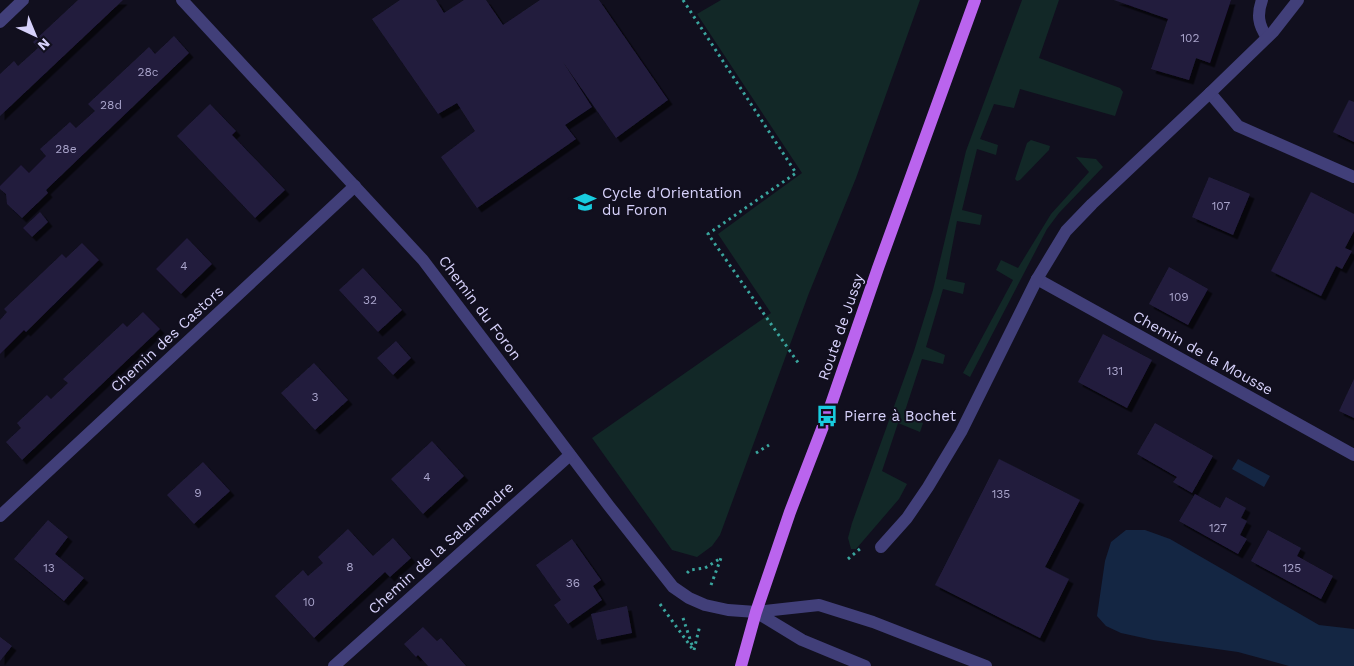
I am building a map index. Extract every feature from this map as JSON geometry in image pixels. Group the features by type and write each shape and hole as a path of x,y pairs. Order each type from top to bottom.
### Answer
{"main road":[{"name":"Route de Jussy","path":"741,666 756,612 790,512 827,416 878,268 975,0"}],"street":[{"path":"0,22 23,0"},
{"name":"Chemin du Foron","path":"182,0 423,260 672,587 689,598 705,605 728,610 756,612 818,605 873,622 986,666"},
{"path":"1262,0 1259,22 1260,28 1267,37"},
{"path":"881,547 907,518 923,495 961,432 1037,279 1066,231 1267,37 1298,0"},
{"path":"1210,93 1238,126 1354,177"},
{"name":"Chemin des Castors","path":"0,516 355,186"},
{"name":"Chemin de la Mousse","path":"1037,279 1354,455"},
{"name":"Chemin de la Salamandre","path":"334,666 570,455"},
{"path":"756,612 802,640 865,666"}],"path":[{"path":"683,0 796,173 708,234 799,364"},
{"path":"756,453 770,446"}],"green space":[{"path":"721,0 920,0 856,178 809,293 720,535 712,546 697,557 672,550 592,438 771,313 718,234 802,173 697,14"},
{"path":"1022,0 1059,0 1039,58 1120,88 1123,92 1115,116 1020,89 1014,108 994,104 980,139 998,145 996,155 977,149 962,210 982,215 980,225 957,221 946,279 965,283 963,294 943,289 926,347 945,355 943,364 922,359 904,414 923,423 920,432 898,423 882,471 907,484 899,499 856,549 851,549 848,538 852,523 914,351 933,290 966,151"},
{"path":"1031,140 1050,146 1049,150 1017,181 1015,179 1027,143"},
{"path":"1076,157 1096,159 1103,167 1059,213 1047,229 970,377 963,373 1013,280 996,270 1001,260 1018,268 1051,214 1089,172"}],"water":[{"path":"1238,459 1270,476 1264,487 1232,469"},
{"path":"1126,530 1145,530 1170,539 1319,625 1354,629 1354,666 1289,666 1238,652 1153,640 1121,633 1106,626 1097,616 1105,561 1111,542"}],"building":[{"path":"78,0 123,0 0,116 0,74 14,61 18,66 38,48 33,42"},
{"path":"400,0 436,0 444,13 464,0 486,0 503,25 540,0 599,0 668,100 616,138 563,62 592,107 565,125 576,139 477,208 441,157 475,131 457,103 438,114 372,19"},
{"path":"1114,0 1231,0 1210,63 1196,58 1189,80 1151,69 1168,19"},
{"path":"174,36 189,53 46,190 48,193 22,218 7,204 6,194 0,189 0,186 21,165 29,173 46,156 40,149 70,122 76,128 95,111 88,104 149,47 155,54"},
{"path":"1349,100 1354,102 1354,142 1333,132"},
{"path":"210,104 236,131 232,135 285,190 255,218 177,136"},
{"path":"1209,177 1250,194 1233,235 1192,217"},
{"path":"1311,192 1354,214 1354,231 1345,248 1352,251 1342,269 1336,266 1321,296 1271,271"},
{"path":"40,212 48,222 32,237 23,228"},
{"path":"187,238 212,264 181,294 156,269"},
{"path":"82,243 99,260 26,332 24,330 0,354 0,320 7,312 4,309 62,254 66,258"},
{"path":"1169,267 1208,289 1188,325 1149,304"},
{"path":"363,268 402,310 378,332 339,290"},
{"path":"143,312 160,329 22,460 6,442 21,428 17,423 47,395 51,399 68,383 63,379 123,323 127,327"},
{"path":"1103,334 1152,360 1127,408 1078,382"},
{"path":"396,341 411,358 393,375 377,358"},
{"path":"314,363 348,400 315,430 281,393"},
{"path":"1354,379 1354,418 1339,411"},
{"path":"1155,423 1213,456 1192,493 1173,482 1177,477 1137,454"},
{"path":"432,441 464,476 423,514 391,479"},
{"path":"999,459 1080,500 1045,567 1069,579 1040,638 935,585"},
{"path":"203,462 230,491 194,524 167,495"},
{"path":"1195,494 1220,508 1226,497 1246,508 1241,518 1247,521 1240,535 1247,539 1238,554 1179,521"},
{"path":"48,520 68,537 55,554 84,578 64,601 14,559"},
{"path":"348,529 373,556 393,538 411,558 390,577 385,572 314,638 275,596 303,570 308,576 323,563 318,557"},
{"path":"1268,530 1301,548 1297,556 1333,576 1321,599 1251,561"},
{"path":"572,539 601,580 593,586 602,600 568,624 554,605 561,600 536,565"},
{"path":"627,606 632,633 597,640 591,614"},
{"path":"423,627 437,641 441,638 466,666 428,666 418,655 416,657 404,644"},
{"path":"0,637 12,646 0,661"}],"place":[{"name":"Cycle d'Orientation du Foron","path":"585,202"},
{"name":"Pierre à Bochet","path":"827,416"}]}
